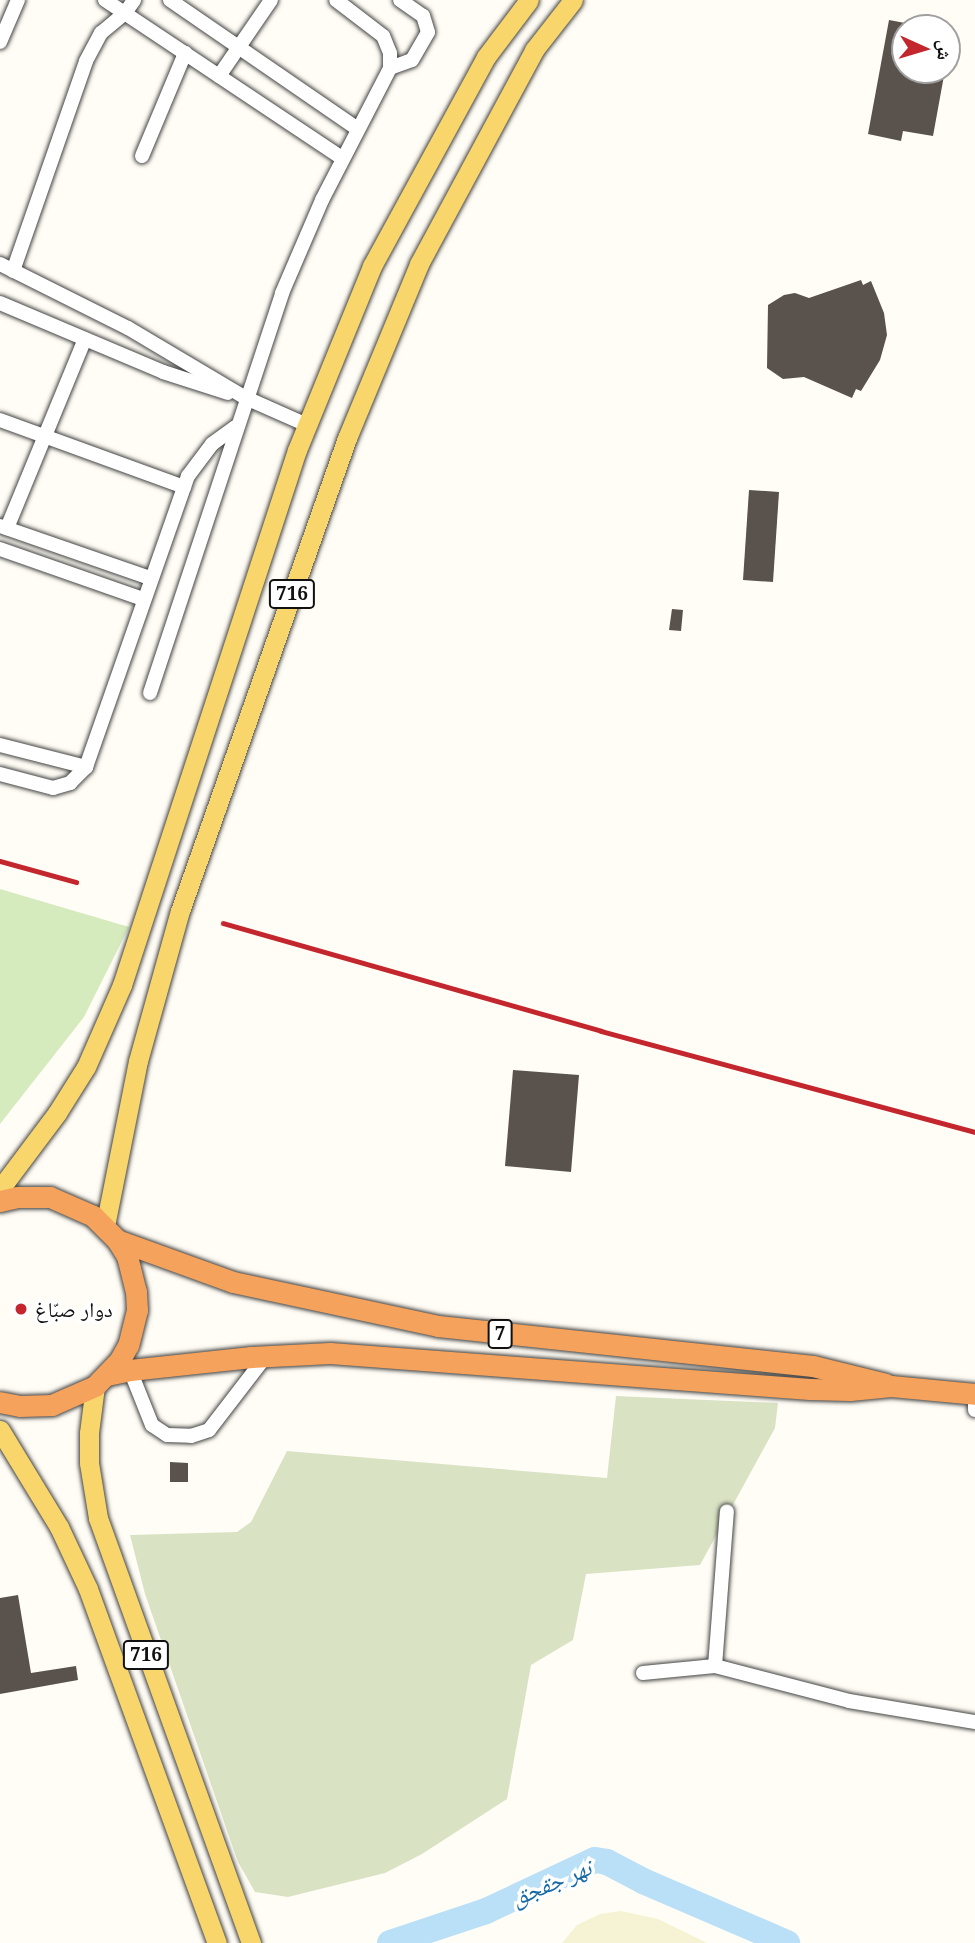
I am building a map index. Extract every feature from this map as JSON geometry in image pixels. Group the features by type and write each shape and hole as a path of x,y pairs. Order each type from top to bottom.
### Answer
{"highway":[{"name":"7","path":"0,1201 18,1197 50,1197 80,1207 111,1233 233,1282 401,1319 479,1332 813,1366 891,1386"},
{"name":"7","path":"0,1402 20,1406 52,1405 82,1394 101,1380 128,1345 137,1310 133,1273 111,1233"},
{"name":"7","path":"101,1380 130,1370 267,1356 330,1353 830,1391 891,1386 975,1394"}],"main road":[{"name":"716","path":"0,1189 57,1113 86,1067 118,996 307,425 372,266 486,57 529,0"},
{"name":"716","path":"111,1233 138,1061 180,911 347,438 419,264 534,50 573,0"},
{"name":"716","path":"101,1380 89,1433 89,1463 98,1518 251,1943"},
{"name":"716","path":"0,1430 53,1517 79,1568 215,1936"}],"street":[{"path":"0,42 18,0"},
{"path":"105,0 342,158"},
{"path":"134,0 125,13 101,33 86,61 7,267 128,328 246,398"},
{"path":"170,0 358,129"},
{"path":"219,76 271,0"},
{"path":"150,693 235,427 282,293 342,158 390,68 390,53 383,37 336,0"},
{"path":"390,68 412,60 428,32 423,16 400,0"},
{"path":"142,156 185,53"},
{"path":"0,303 163,372 246,398 307,425"},
{"path":"85,339 4,527 150,578"},
{"path":"0,421 184,487"},
{"path":"0,774 54,788 70,783 86,767 184,487 202,455 235,427"},
{"path":"0,549 144,599"},
{"path":"0,745 86,767"},
{"path":"130,1370 152,1425 167,1435 191,1436 209,1430 267,1356"},
{"path":"975,1394 975,1410"},
{"path":"715,1666 727,1511"},
{"path":"643,1673 715,1666 849,1701 975,1722"}],"shaded area":[{"path":"621,1911 658,1919 707,1943 562,1943 577,1925 600,1914"}],"green space":[{"path":"0,889 129,927 84,1017 0,1124"},
{"path":"616,1396 778,1403 775,1428 700,1565 586,1574 573,1640 531,1665 507,1799 422,1854 385,1873 288,1897 255,1892 238,1862 145,1594 130,1535 237,1532 251,1522 287,1451 607,1478"}],"building":[{"path":"891,20 891,84 942,84 933,136 903,131 901,141 868,134"},
{"path":"861,280 863,285 871,281 884,313 887,335 880,360 861,391 856,389 852,398 804,377 783,379 767,368 768,305 784,295 795,293 809,298"},
{"path":"749,490 779,492 773,582 743,580"},
{"path":"672,609 683,610 681,631 669,630"},
{"path":"513,1070 579,1075 571,1172 505,1166"},
{"path":"170,1462 188,1463 188,1482 170,1482"},
{"path":"18,1595 31,1673 76,1666 78,1680 0,1694 0,1598"}],"waterway":[{"name":"نهر جقجق","path":"390,1943 486,1911 595,1860 607,1862 643,1881 787,1943"}],"railway":[{"path":"0,861 76,882"},
{"path":"223,923 601,1031 975,1132"}],"place":[{"name":"دوار صبّاغ","path":"21,1309"}]}
